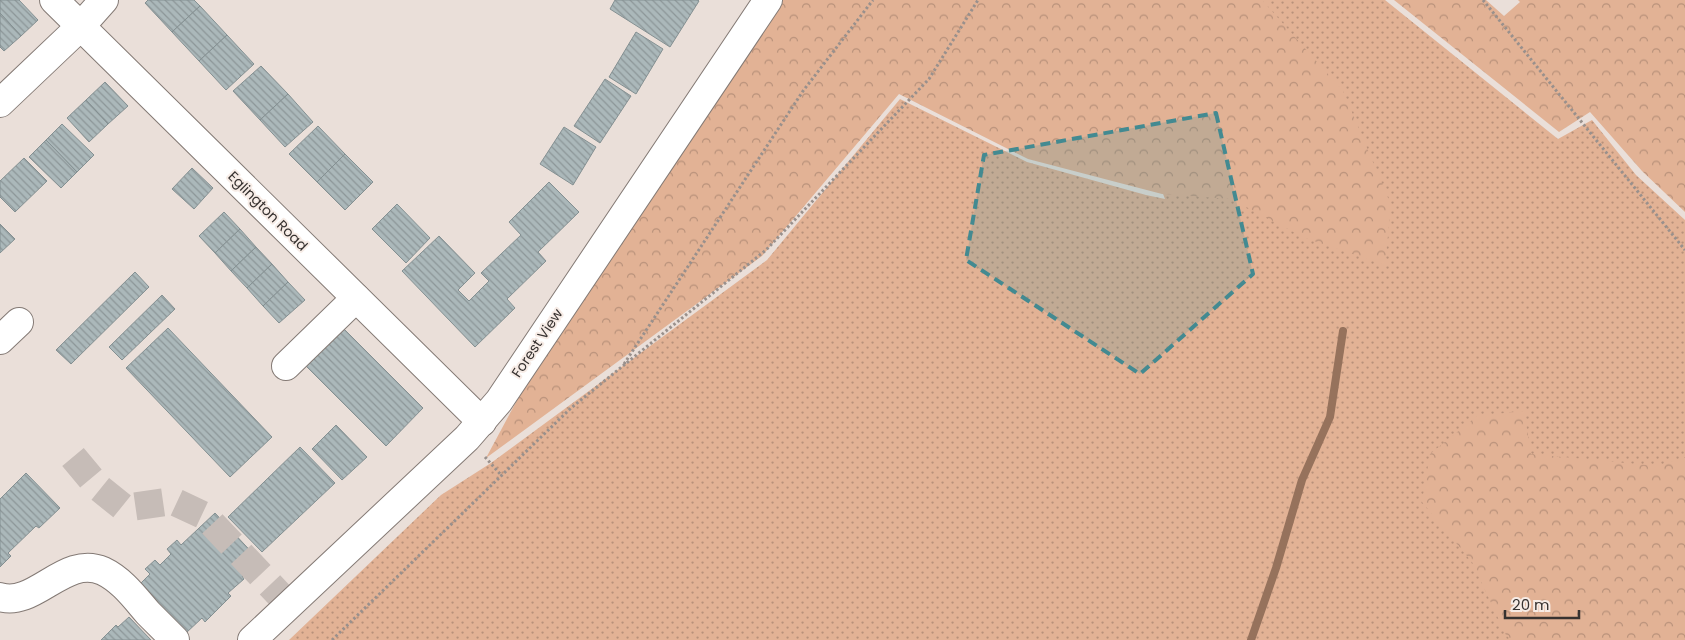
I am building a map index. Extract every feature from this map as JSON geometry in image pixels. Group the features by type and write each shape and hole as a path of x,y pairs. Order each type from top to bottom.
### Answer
{"street":[{"name":"Eglington Road","path":"54,0 482,422"},
{"path":"0,103 80,27 104,0"},
{"name":"Forest View","path":"252,640 467,438 499,401 768,0"},
{"path":"286,366 356,298"},
{"path":"0,597 8,599 21,597 70,570 88,568 103,571 127,589 175,640"}],"path":[{"path":"622,367 804,91 873,0"},
{"path":"332,640 571,408 766,250 929,78 978,0"},
{"path":"1483,0 1685,250"}],"highlighted area":[{"path":"1216,113 1253,274 1140,374 966,260 984,155"}],"green space":[{"path":"775,0 1262,0 1343,91 1391,205 1385,265 1305,238 1231,199 1162,194 1028,159 899,94 762,256 486,458 544,350"},
{"path":"972,0 1385,0 1558,139 1592,120 1636,175 1685,220 1685,640 289,640 441,495 491,463 767,260 900,99 1027,162 1165,199 1133,115"},
{"path":"1394,0 1486,0 1504,16 1520,2 1518,0 1685,0 1685,212 1642,171 1590,112 1559,132"},
{"path":"1524,411 1531,454 1657,466 1685,457 1685,640 1511,640 1506,635 1472,562 1422,502 1430,454 1477,416"}],"building":[{"path":"0,0 19,0 38,20 21,36 0,13"},
{"path":"148,0 194,0 200,6 172,32 145,3"},
{"path":"615,0 699,1 670,47 610,9"},
{"path":"200,6 227,35 199,61 172,32"},
{"path":"0,13 21,36 4,51 0,47"},
{"path":"636,32 663,49 636,94 609,77"},
{"path":"227,35 254,64 226,90 199,61"},
{"path":"261,66 288,94 260,120 233,91"},
{"path":"605,79 631,96 600,143 574,126"},
{"path":"105,82 128,106 108,124 86,100"},
{"path":"288,94 313,122 285,147 260,120"},
{"path":"86,100 108,124 89,142 67,118"},
{"path":"62,124 94,155 77,172 46,140"},
{"path":"318,126 345,154 317,182 289,154"},
{"path":"564,127 596,147 573,185 540,164"},
{"path":"46,140 77,172 61,188 29,157"},
{"path":"345,154 373,182 345,210 317,182"},
{"path":"24,158 47,181 15,212 0,197 0,181"},
{"path":"192,168 213,188 194,209 172,189"},
{"path":"549,182 579,212 538,252 546,261 507,299 515,308 475,347 402,271 439,236 475,273 458,290 469,301 489,281 481,273 521,235 509,222"},
{"path":"397,204 430,238 406,263 372,229"},
{"path":"224,212 240,229 215,253 199,236"},
{"path":"0,224 15,239 0,253"},
{"path":"240,229 256,247 231,271 215,253"},
{"path":"256,247 272,264 247,288 231,271"},
{"path":"272,264 288,282 263,306 247,288"},
{"path":"135,272 149,287 71,364 56,350"},
{"path":"288,282 305,300 279,323 263,306"},
{"path":"162,295 175,309 122,360 109,347"},
{"path":"168,328 272,437 230,477 126,368"},
{"path":"343,328 423,408 386,446 306,366"},
{"path":"336,425 367,457 342,480 312,449"},
{"path":"300,447 335,483 262,552 228,517"},
{"path":"26,473 60,508 39,528 36,526 8,553 11,556 0,567 0,499"},
{"path":"215,513 259,560 242,576 244,579 228,593 231,596 205,622 202,618 186,633 140,584 150,574 145,569 155,560 160,565 171,554 167,549 177,540 181,545"},
{"path":"129,617 151,640 101,640 116,625 118,627"}],"waterway":[{"path":"1251,640 1276,568 1302,480 1330,417 1343,331"}],"tunnel":[{"path":"73,457 98,487 124,508 173,501 205,516 289,605"}]}
